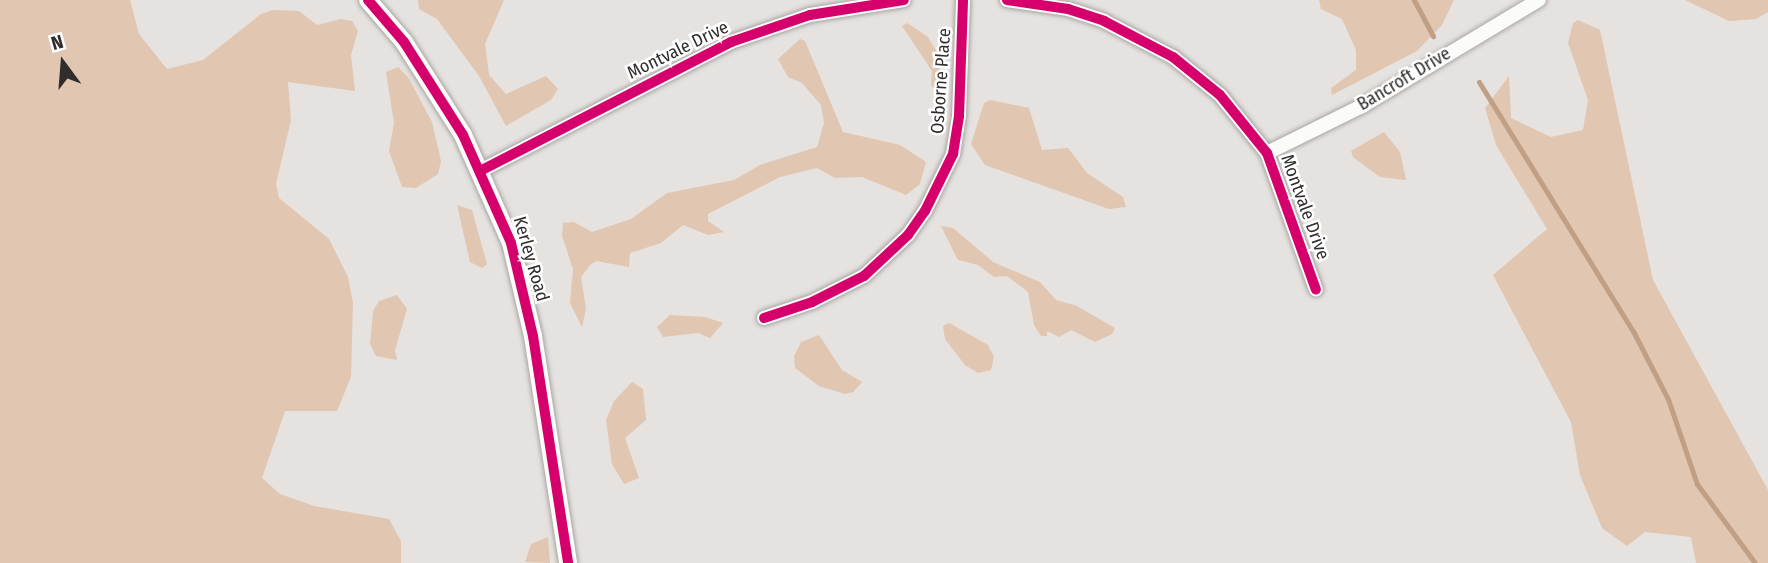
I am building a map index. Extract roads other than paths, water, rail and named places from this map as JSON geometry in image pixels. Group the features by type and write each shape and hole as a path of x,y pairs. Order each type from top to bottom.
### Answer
{"street":[{"name":"Kerley Road","path":"368,0 433,86 482,170 511,243 522,286 568,563"},
{"name":"Montvale Drive","path":"482,170 731,42 810,15 904,0"},
{"name":"Osborne Place","path":"764,317 812,302 864,276 908,234 925,211 953,154 959,116 963,0"},
{"name":"Montvale Drive","path":"1007,0 1068,9 1104,21 1161,50 1220,95 1267,153 1316,290"},
{"name":"Bancroft Drive","path":"1267,153 1364,105 1539,0"}],"waterway":[{"path":"1414,0 1433,36"},
{"path":"1479,82 1633,331 1668,399 1697,484 1755,563"}]}
